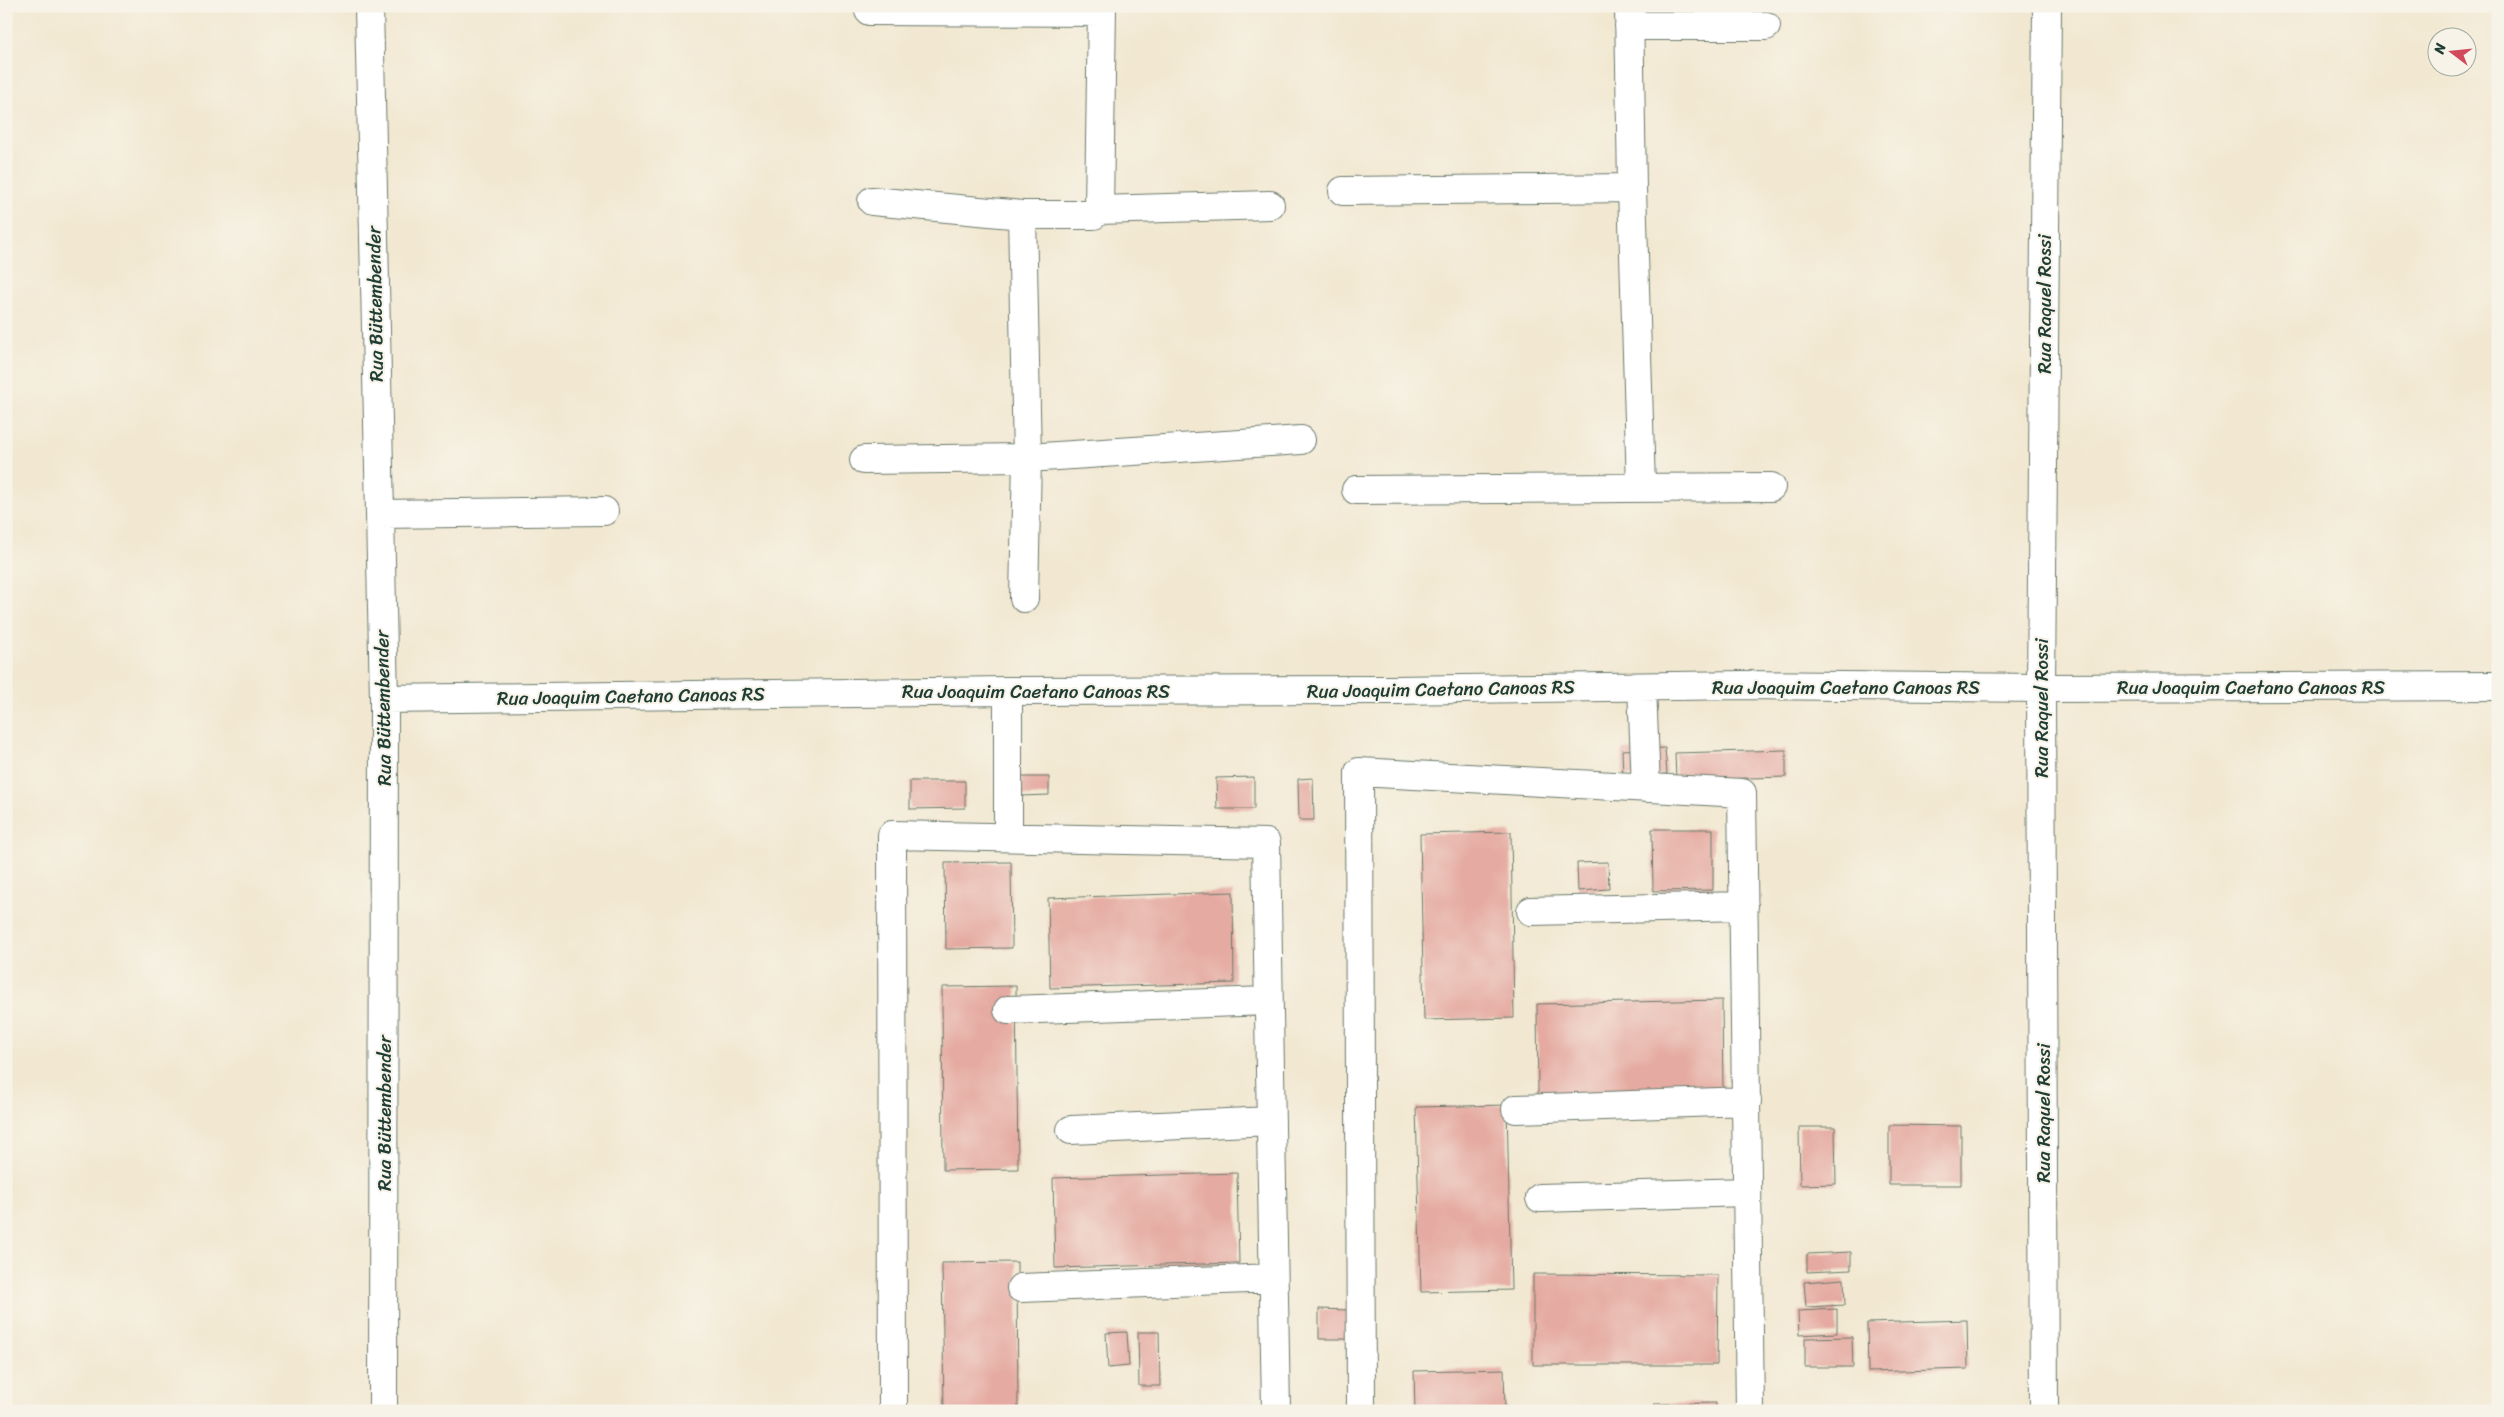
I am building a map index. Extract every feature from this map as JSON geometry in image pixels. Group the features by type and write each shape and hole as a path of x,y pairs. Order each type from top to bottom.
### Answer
{"street":[{"name":"Rua Büttembender","path":"369,6 384,699 383,1411"},
{"name":"Rua Raquel Rossi","path":"2044,1411 2041,688 2047,6"},
{"path":"869,11 1102,9 1099,210 1094,216 1022,215 872,201"},
{"path":"1641,488 1629,16 1766,26"},
{"path":"1343,192 1632,188"},
{"path":"1099,210 1270,205"},
{"path":"1022,215 1027,458 1024,598"},
{"path":"864,460 1027,458 1300,440"},
{"path":"1356,490 1771,487"},
{"path":"380,514 604,511"},
{"name":"Rua Joaquim Caetano Canoas RS","path":"384,699 1008,691 1642,687 2498,686"},
{"path":"1642,687 1646,788"},
{"path":"1008,691 1008,837"},
{"path":"1361,1411 1359,772 1742,794 1750,1411"},
{"path":"893,1411 892,835 1266,843 1276,1411"},
{"path":"1531,911 1744,906"},
{"path":"1008,1010 1268,1001"},
{"path":"1516,1109 1747,1101"},
{"path":"1071,1130 1271,1121"},
{"path":"1540,1198 1747,1192"},
{"path":"1021,1288 1273,1278"}],"building":[{"path":"1665,748 1667,774 1623,776 1622,750"},
{"path":"1786,750 1786,777 1676,780 1675,753"},
{"path":"1021,777 1049,777 1049,795 1021,796"},
{"path":"1254,777 1254,809 1217,809 1216,778"},
{"path":"1313,778 1314,820 1299,820 1298,779"},
{"path":"910,781 965,781 965,808 910,809"},
{"path":"1652,829 1713,829 1713,890 1653,891"},
{"path":"1511,832 1514,1018 1424,1020 1420,834"},
{"path":"1011,862 1012,948 946,949 945,863"},
{"path":"1608,862 1609,889 1578,891 1577,863"},
{"path":"1233,892 1234,983 1050,988 1048,898"},
{"path":"1016,986 1018,1169 943,1170 942,987"},
{"path":"1722,1000 1723,1091 1538,1095 1537,1004"},
{"path":"1507,1105 1511,1290 1421,1292 1416,1107"},
{"path":"1889,1125 1961,1126 1961,1185 1889,1185"},
{"path":"1799,1127 1835,1127 1836,1184 1800,1185"},
{"path":"1237,1173 1239,1263 1055,1268 1053,1178"},
{"path":"1851,1252 1851,1270 1807,1272 1807,1254"},
{"path":"1017,1262 1018,1411 944,1411 942,1263"},
{"path":"1533,1274 1718,1275 1717,1365 1533,1365"},
{"path":"1844,1279 1845,1305 1806,1307 1804,1282"},
{"path":"1319,1309 1348,1310 1348,1339 1319,1339"},
{"path":"1837,1309 1837,1333 1799,1335 1798,1311"},
{"path":"1967,1320 1968,1369 1868,1372 1867,1323"},
{"path":"1127,1332 1129,1366 1108,1368 1106,1333"},
{"path":"1138,1332 1159,1332 1160,1386 1139,1386"},
{"path":"1852,1337 1853,1367 1805,1367 1805,1338"},
{"path":"1504,1369 1505,1411 1415,1411 1414,1371"},
{"path":"1716,1403 1716,1411 1654,1411 1654,1404"}]}
